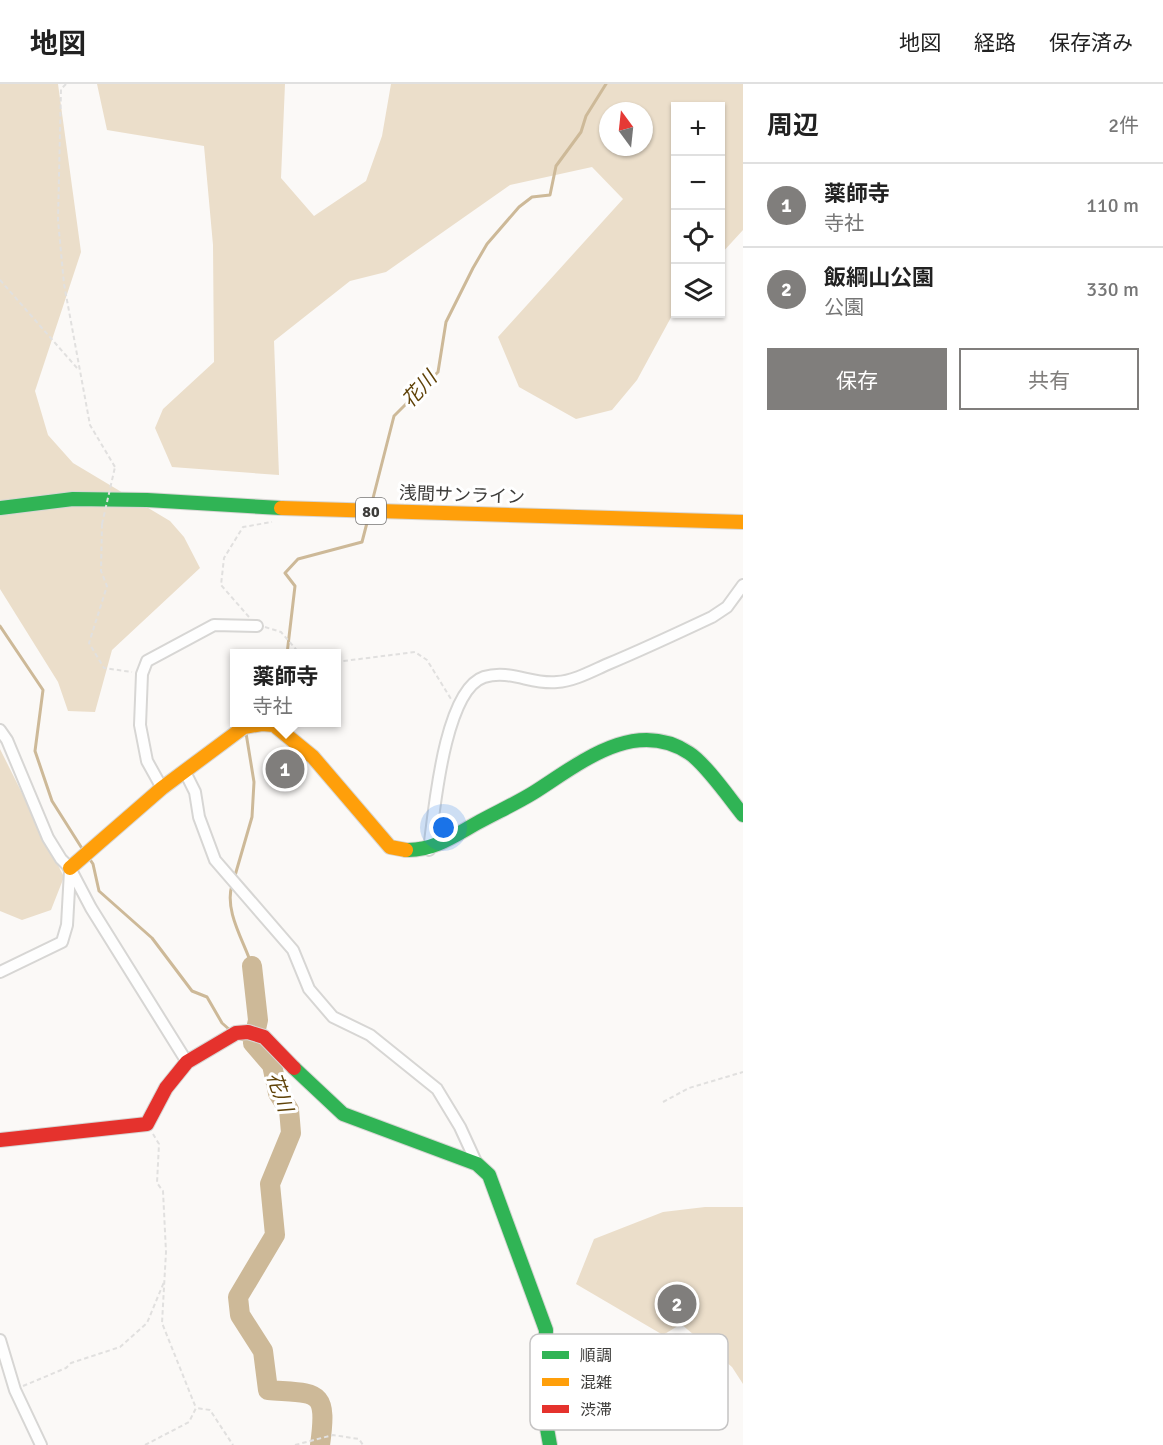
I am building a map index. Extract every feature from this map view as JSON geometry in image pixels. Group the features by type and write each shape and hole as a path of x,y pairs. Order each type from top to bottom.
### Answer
{"street":[{"name":"浅間サンライン","path":"0,508 73,499 147,500 299,509 743,522"},
{"path":"429,850 442,754 458,709 473,682 483,677 505,674 556,683 581,676 712,617 727,607 743,585"},
{"path":"162,788 147,761 140,726 142,674 147,661 214,626 257,626"},
{"path":"0,972 62,942 70,892 70,868 162,788 244,727"},
{"path":"277,727 313,756 390,847 406,851 429,850 532,794 590,755 638,740 662,742 680,747 691,754 743,815"},
{"path":"0,730 7,740 48,838 61,859 70,868 91,908 187,1062"},
{"path":"186,772 195,792 200,817 215,860 292,950 309,989 333,1017 370,1035 437,1089 460,1127 477,1164"},
{"path":"0,1140 147,1124 166,1088 187,1062 236,1033 258,1034 343,1114 477,1164 489,1175 498,1194 546,1334"},
{"path":"0,1340 15,1390 41,1445"},
{"path":"547,1430 550,1445"}],"path":[{"path":"66,84 61,89 58,220 64,284 90,425 115,467 102,524 101,571 107,586 89,643 104,668 142,674"},
{"path":"0,280 78,369"},
{"path":"272,522 243,527 224,558 221,585 257,626 281,632 296,649"},
{"path":"341,661 415,652 427,660 442,688 458,709"},
{"path":"663,1102 689,1088 743,1072"},
{"path":"145,1445 189,1422 196,1408 162,1323 165,1279 163,1191 157,1183 159,1144 147,1124"},
{"path":"15,1390 66,1368 71,1363 120,1347 147,1323 165,1279"},
{"path":"196,1408 210,1410 233,1445"},
{"path":"295,1445 333,1435 359,1439 363,1445"}],"shaded area":[{"path":"0,84 58,84 81,252 35,391 48,435 73,463 170,521 184,537 200,568 112,650 95,712 68,711 58,682 0,589"},
{"path":"97,84 285,84 281,178 314,216 366,181 382,136 391,84 743,84 743,230 725,250 725,102 671,102 671,317 637,380 612,410 576,419 519,387 498,337 623,199 592,167 510,185 386,272 350,281 274,341 279,475 172,467 155,428 163,409 214,362 213,245 204,146 107,130"},
{"path":"0,749 64,877 51,910 22,920 0,911"},
{"path":"705,1207 743,1207 743,1384 728,1364 728,1334 693,1334 681,1324 661,1334 576,1284 594,1239 663,1212"}],"waterway":[{"name":"花川","path":"371,506 394,416 438,372 446,322 473,268 487,244 519,207 532,197 550,195 556,166 581,132 586,116 606,84"},
{"name":"花川","path":"288,649 295,586 285,573 298,559 362,542 369,515"},
{"path":"0,626 43,690 35,751 52,801 83,850"},
{"name":"花川","path":"234,879 252,817 254,782 246,733"},
{"path":"89,858 93,864 99,891 152,938 192,991 207,997 222,1023 231,1031"},
{"name":"花川","path":"232,885 230,895 233,915 252,966"},
{"name":"花川","path":"252,966 258,1020 253,1043 272,1065 278,1093 289,1110 291,1133 270,1184 275,1235 238,1297 240,1315 263,1351 268,1390 309,1394 320,1404 322,1413 320,1445"},
{"path":"241,1039 253,1043"}],"traffic: fast":[{"path":"0,508 73,499 147,500 281,508"},
{"path":"406,850 425,848 452,838 526,797 588,758 628,742 648,740 668,743 689,753 710,773 743,815"},
{"path":"294,1068 343,1114 477,1164 489,1175 546,1334"},
{"path":"547,1430 550,1445"}],"traffic: slow":[{"path":"281,508 743,522"},
{"path":"70,868 162,788 244,727"},
{"path":"276,727 313,757 390,847 406,850"}],"traffic: jam":[{"path":"0,1140 147,1124 166,1088 187,1062 236,1033 248,1032 264,1037 294,1068"}],"place":[{"name":"薬師寺","path":"285,769"},
{"name":"飯綱山公園","path":"677,1304"}]}
